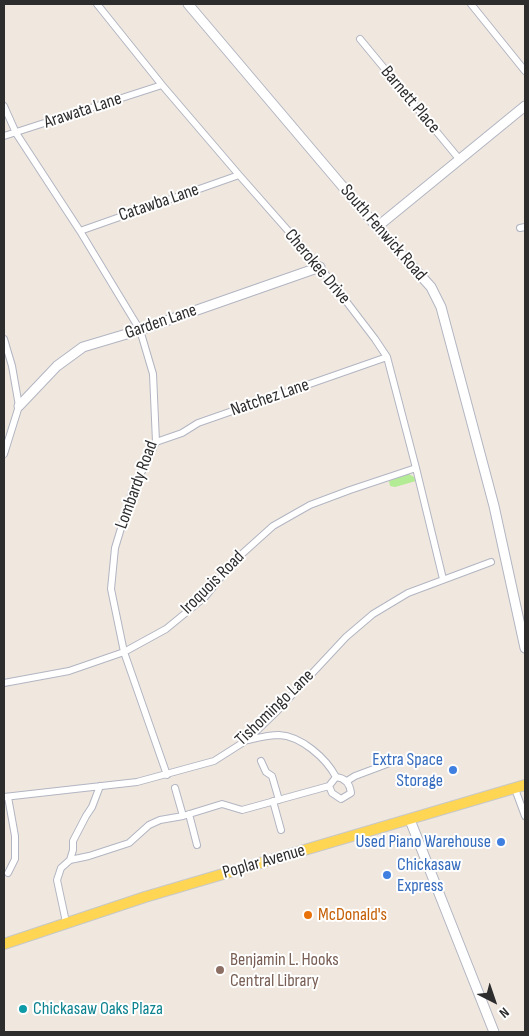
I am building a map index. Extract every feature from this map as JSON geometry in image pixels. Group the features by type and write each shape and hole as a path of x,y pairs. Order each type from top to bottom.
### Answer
{"main road":[{"name":"Poplar Avenue","path":"4,944 145,897 520,787"}],"street":[{"name":"Cherokee Drive","path":"97,4 162,85 320,267 387,357 443,579"},
{"name":"South Fenwick Road","path":"191,4 377,227 431,287 441,307 494,506 525,648"},
{"path":"471,4 525,71"},
{"name":"Barnett Place","path":"360,39 460,160"},
{"name":"Arawata Lane","path":"4,136 162,85"},
{"name":"Lombardy Road","path":"4,106 16,133 80,231 140,330 153,374 156,442 132,492 115,548 111,589 124,652 167,775"},
{"path":"377,227 525,106"},
{"name":"Catawba Lane","path":"80,231 239,175"},
{"name":"Garden Lane","path":"19,406 57,366 83,347 140,330 320,267"},
{"path":"4,339 12,366 19,406 4,454"},
{"name":"Natchez Lane","path":"156,442 182,433 198,423 387,357"},
{"name":"Iroquois Road","path":"4,683 69,671 124,652 166,629 205,597 233,562 273,526 310,505 416,468"},
{"name":"Tishomingo Lane","path":"6,797 137,782 214,761 246,740 363,621 401,596 490,562"},
{"path":"246,740 279,735 303,743 330,765 336,777"},
{"path":"261,761 266,772 272,776 281,830"},
{"path":"347,781 355,776 395,761"},
{"path":"328,786 332,793 341,799 351,793 351,788 347,781 336,777"},
{"path":"66,922 57,880 61,868 70,860 89,856 130,842 150,825 160,820 186,815 222,804 242,810 328,786 336,777"},
{"path":"70,860 73,841 92,807 100,786"},
{"path":"520,787 525,816"},
{"path":"175,788 197,845"},
{"path":"6,797 15,836 15,858 8,873"},
{"path":"410,820 494,1032"}],"green space":[{"path":"409,474 416,481 395,487 390,486 389,481"}],"place":[{"name":"Extra Space Storage","path":"453,770"},
{"name":"Used Piano Warehouse","path":"501,842"},
{"name":"Chickasaw Express","path":"387,875"},
{"name":"McDonald's","path":"308,915"},
{"name":"Benjamin L. Hooks Central Library","path":"220,970"},
{"name":"Chickasaw Oaks Plaza","path":"23,1009"}]}
